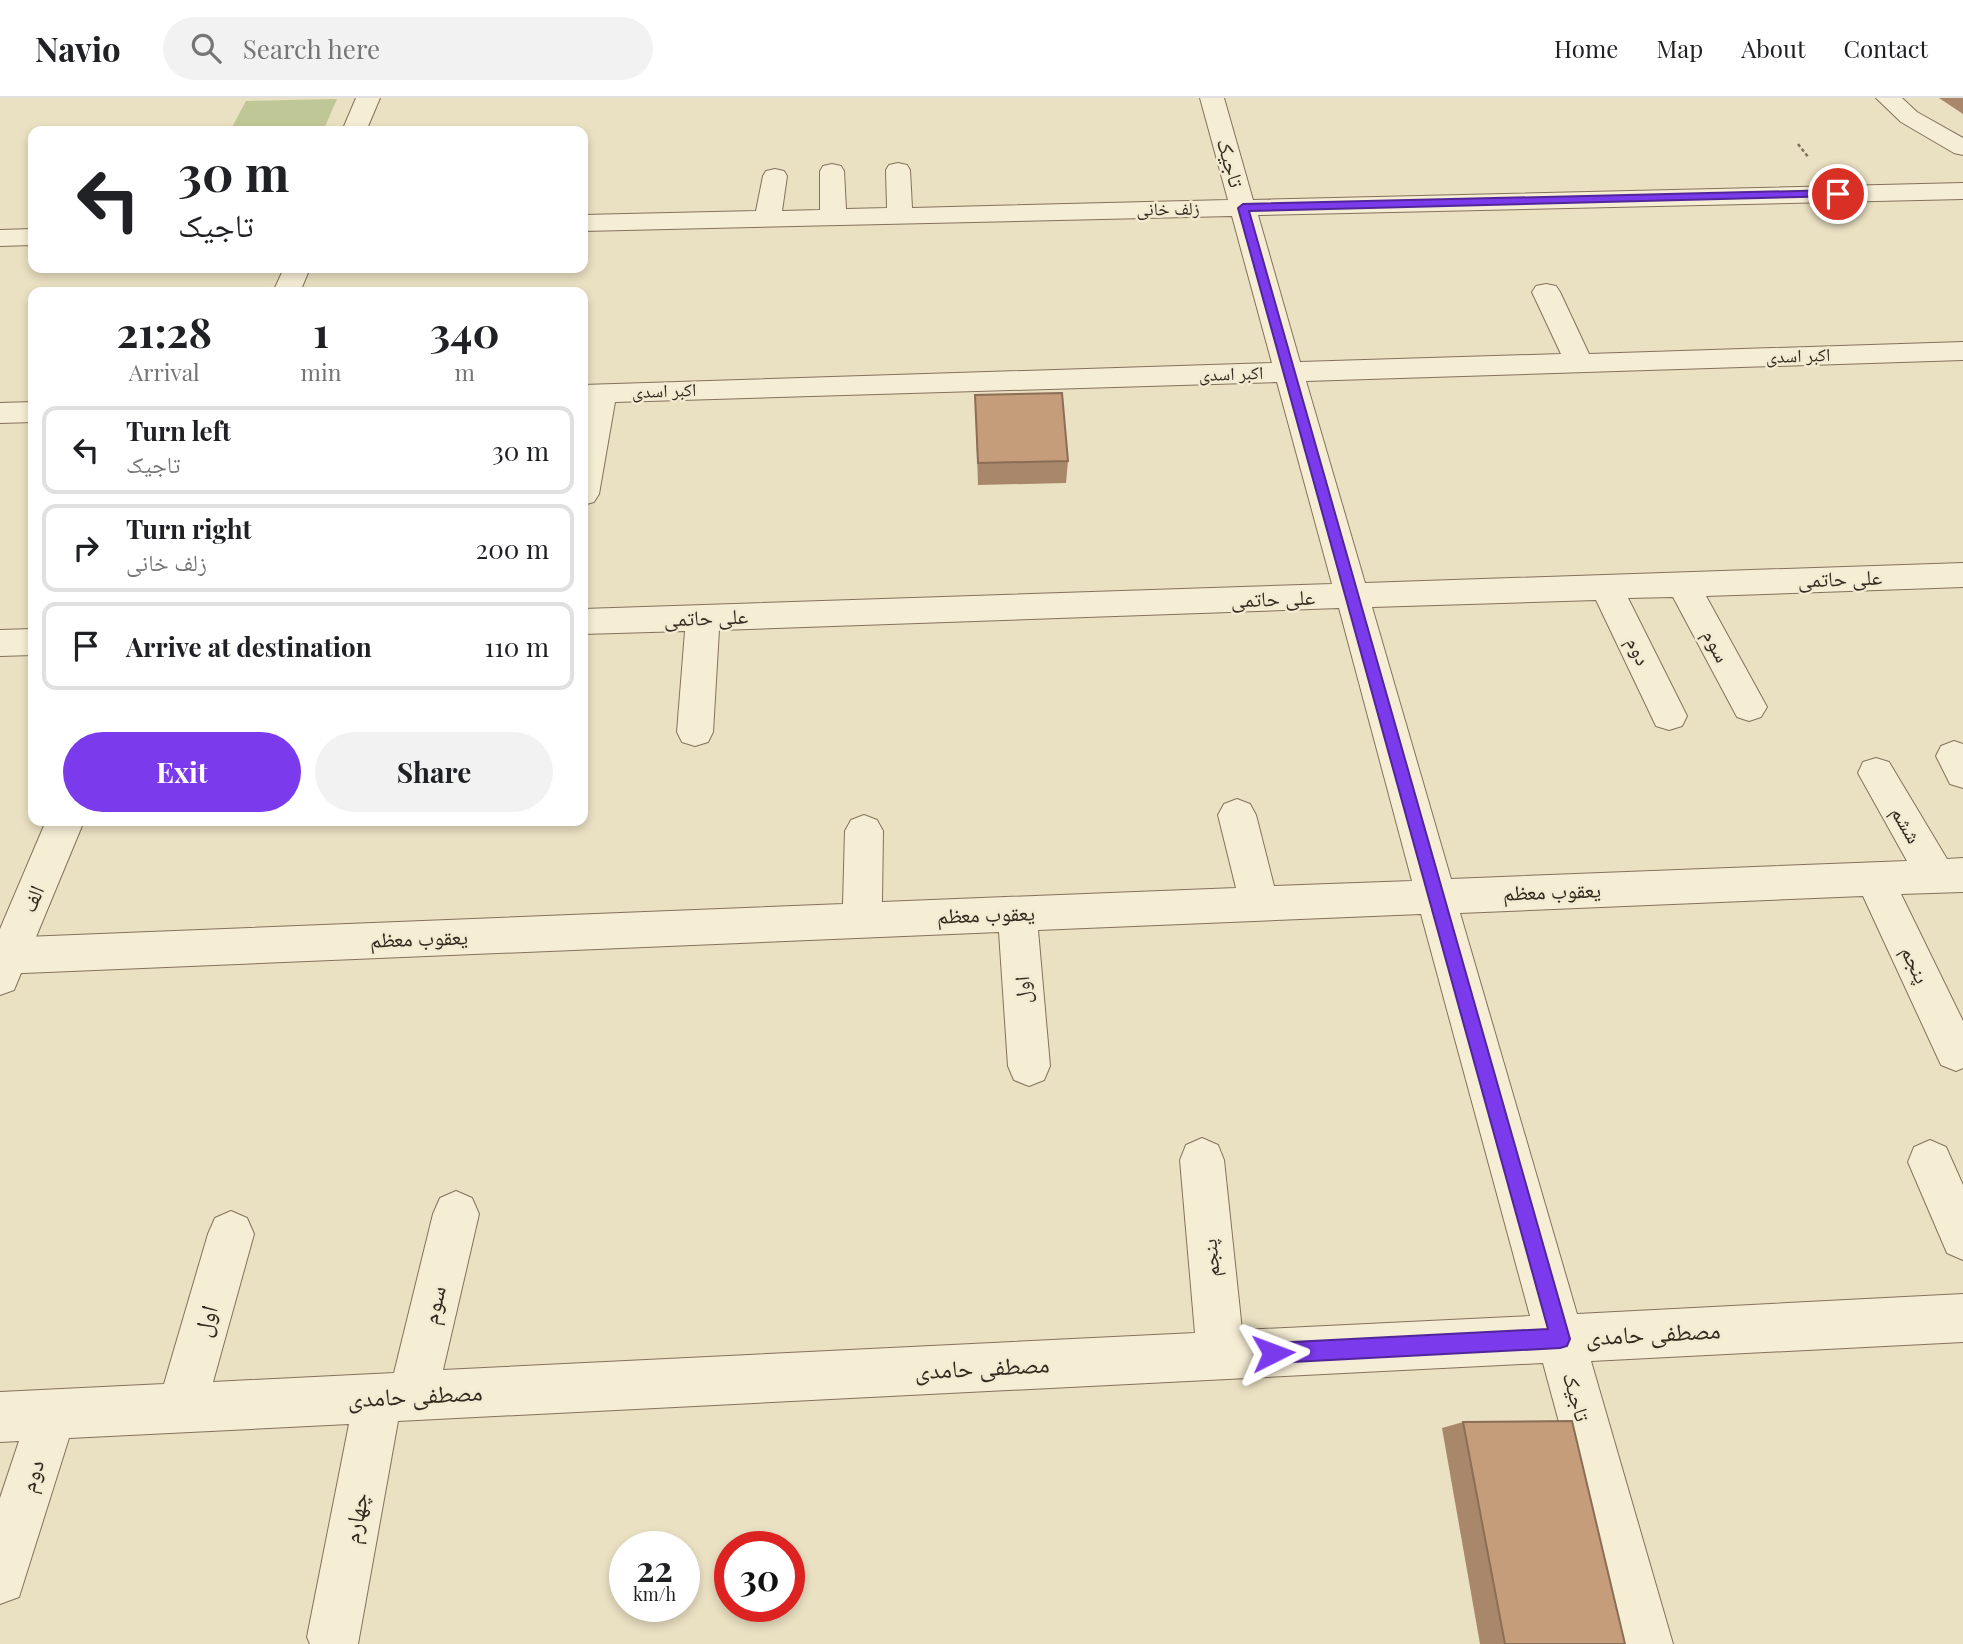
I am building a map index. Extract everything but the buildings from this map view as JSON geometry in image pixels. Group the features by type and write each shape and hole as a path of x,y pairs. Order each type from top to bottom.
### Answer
{"street":[{"path":"356,126 368,98"},
{"name":"تاجیک","path":"1212,98 1646,1644"},
{"path":"1888,98 1909,117 1963,149"},
{"path":"898,170 900,216"},
{"path":"832,171 833,217"},
{"path":"768,219 775,176"},
{"name":"زلف خانی","path":"588,223 1963,191"},
{"path":"0,238 28,237"},
{"path":"1546,292 1579,363"},
{"name":"اکبر اسدی","path":"593,394 1963,351"},
{"path":"588,444 593,394"},
{"name":"علی حاتمی","path":"588,622 1963,575"},
{"name":"سوم","path":"1683,584 1749,707"},
{"name":"دوم","path":"1606,587 1669,716"},
{"path":"695,732 703,618"},
{"path":"0,643 28,642"},
{"name":"ششم","path":"1876,773 1949,875"},
{"path":"1237,815 1259,904"},
{"name":"الف","path":"3,963 63,826"},
{"path":"862,921 864,831"},
{"name":"یعقوب معظم","path":"3,963 862,921 1949,875"},
{"name":"پنجم","path":"1874,878 1956,1051"},
{"name":"اول","path":"1017,914 1028,1066"},
{"name":"پنجم","path":"1202,1160 1221,1356"},
{"path":"1930,1162 1963,1237"},
{"name":"سوم","path":"395,1397 456,1214"},
{"name":"اول","path":"182,1408 231,1234"},
{"name":"مصطفی حامدی","path":"0,1417 1963,1318"},
{"name":"چهارم","path":"334,1637 395,1397"},
{"name":"دوم","path":"0,1578 52,1414"}],"green space":[{"path":"337,99 325,126 233,126 246,101"}],"route":[{"path":"1273,1353 1560,1339 1243,208 1838,194"}]}
